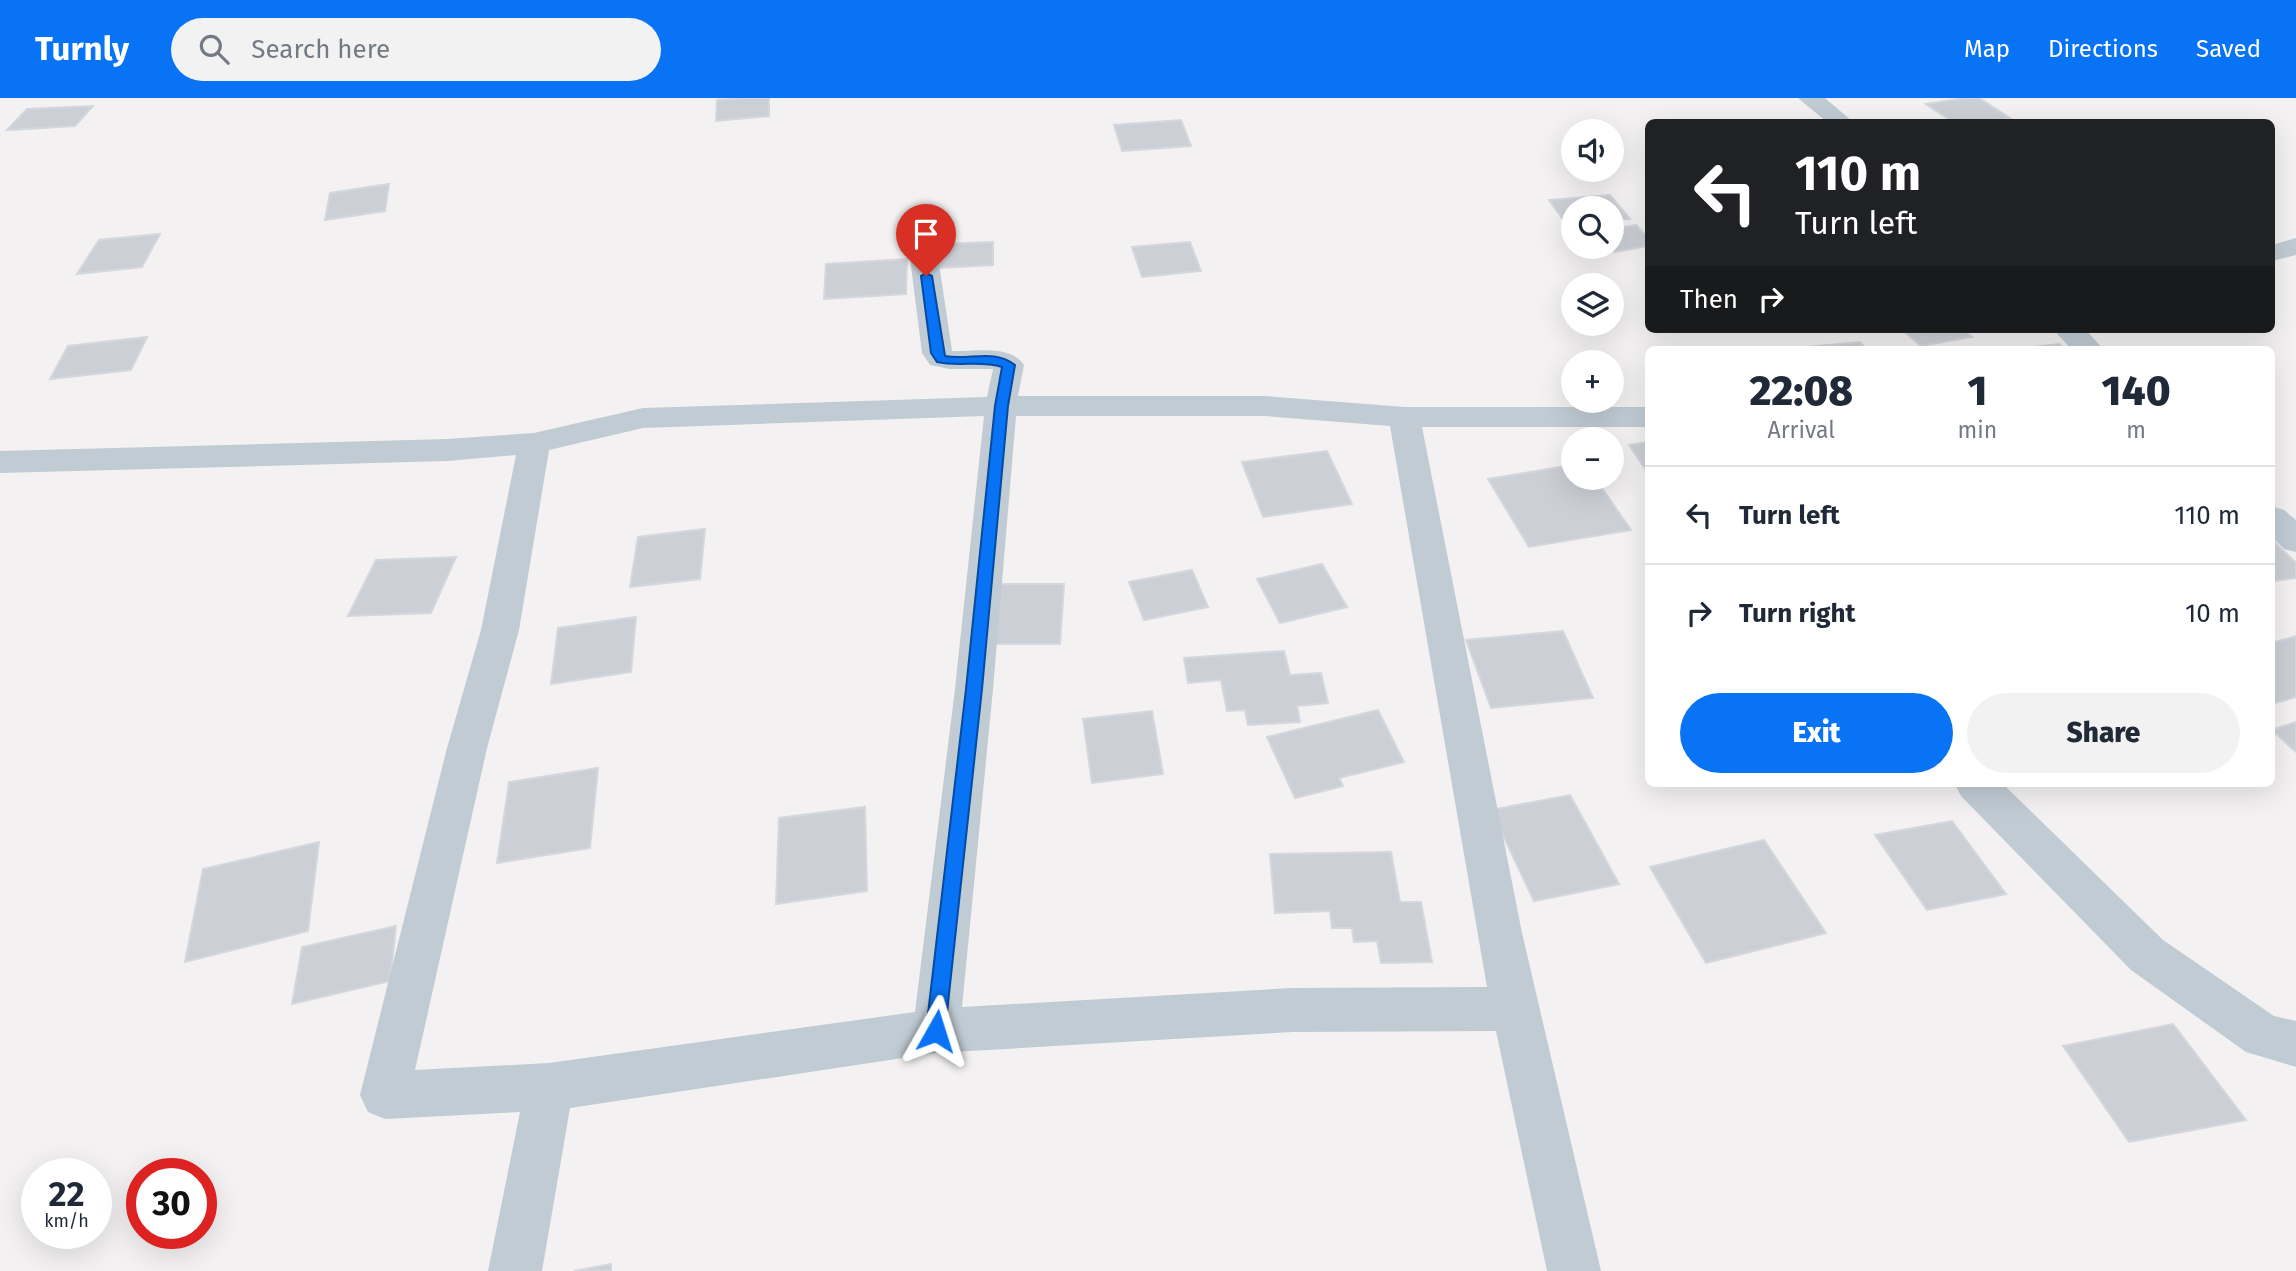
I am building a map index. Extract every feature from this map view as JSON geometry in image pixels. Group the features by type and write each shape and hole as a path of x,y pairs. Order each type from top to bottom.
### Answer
{"street":[{"path":"1810,98 1837,119"},
{"path":"2275,252 2296,246"},
{"path":"923,250 937,353 941,359 956,362 987,358 1009,365 1001,406 974,689 936,1031"},
{"path":"2072,333 2085,346"},
{"path":"0,462 447,450 534,443 643,418 1001,406 1265,406 1404,416 1645,417"},
{"path":"1404,416 1453,695 1515,1010 1561,1200 1574,1271"},
{"path":"534,443 500,630 467,748 386,1095 549,1087 936,1031 1293,1010 1515,1010"},
{"path":"2275,521 2296,540"},
{"path":"1979,787 2147,955 2263,1036 2296,1044"},
{"path":"515,1271 549,1087"}],"building":[{"path":"769,98 769,116 716,121 717,100"},
{"path":"1979,98 2011,119 1948,119 1926,104"},
{"path":"93,106 75,126 7,130 27,109"},
{"path":"1181,120 1191,146 1122,151 1114,125"},
{"path":"389,184 385,211 325,220 330,193"},
{"path":"1561,199 1561,217 1549,200"},
{"path":"1636,225 1645,235 1645,247 1624,250 1624,227"},
{"path":"160,234 142,267 77,274 99,240"},
{"path":"993,242 993,265 938,268 939,244"},
{"path":"1190,242 1201,271 1142,277 1132,247"},
{"path":"907,259 906,294 824,299 826,264"},
{"path":"1906,333 1967,333 1972,337 1921,346"},
{"path":"147,337 131,370 50,379 68,346"},
{"path":"1860,342 1864,346 1816,346"},
{"path":"1645,442 1645,469 1629,445"},
{"path":"1327,451 1352,504 1263,517 1242,462"},
{"path":"1561,467 1561,490 1603,490 1631,530 1529,547 1488,479"},
{"path":"705,529 700,579 630,587 638,537"},
{"path":"2275,543 2296,563 2296,578 2275,581"},
{"path":"456,557 431,613 348,616 376,560"},
{"path":"1322,564 1347,607 1280,623 1257,579"},
{"path":"1192,570 1208,607 1144,620 1129,582"},
{"path":"994,584 1064,584 1060,644 988,644"},
{"path":"636,617 631,672 551,684 558,628"},
{"path":"1563,631 1593,698 1491,708 1466,640"},
{"path":"2296,636 2296,697 2275,703 2275,642"},
{"path":"1284,651 1290,675 1321,673 1328,703 1297,706 1300,722 1248,725 1245,710 1227,711 1221,680 1188,683 1184,658"},
{"path":"1378,710 1404,762 1339,778 1343,786 1295,798 1267,737"},
{"path":"1152,711 1163,774 1092,783 1083,719"},
{"path":"2296,722 2296,752 2275,733 2275,729"},
{"path":"598,768 590,848 497,863 509,782"},
{"path":"1570,795 1619,884 1534,901 1491,810"},
{"path":"865,807 867,891 776,904 779,818"},
{"path":"1952,821 2006,894 1927,910 1875,835"},
{"path":"1764,840 1826,933 1706,963 1650,867"},
{"path":"319,842 308,931 185,962 203,869"},
{"path":"1391,852 1400,902 1421,902 1432,962 1381,963 1377,941 1354,942 1352,928 1332,928 1330,911 1275,913 1270,854"},
{"path":"396,926 390,981 292,1004 302,947"},
{"path":"2173,1024 2246,1120 2129,1142 2063,1046"},
{"path":"611,1264 611,1271 574,1271"}],"route":[{"path":"926,276 937,353 941,359 956,362 987,358 1009,365 1001,406 974,689 936,1031"}]}
